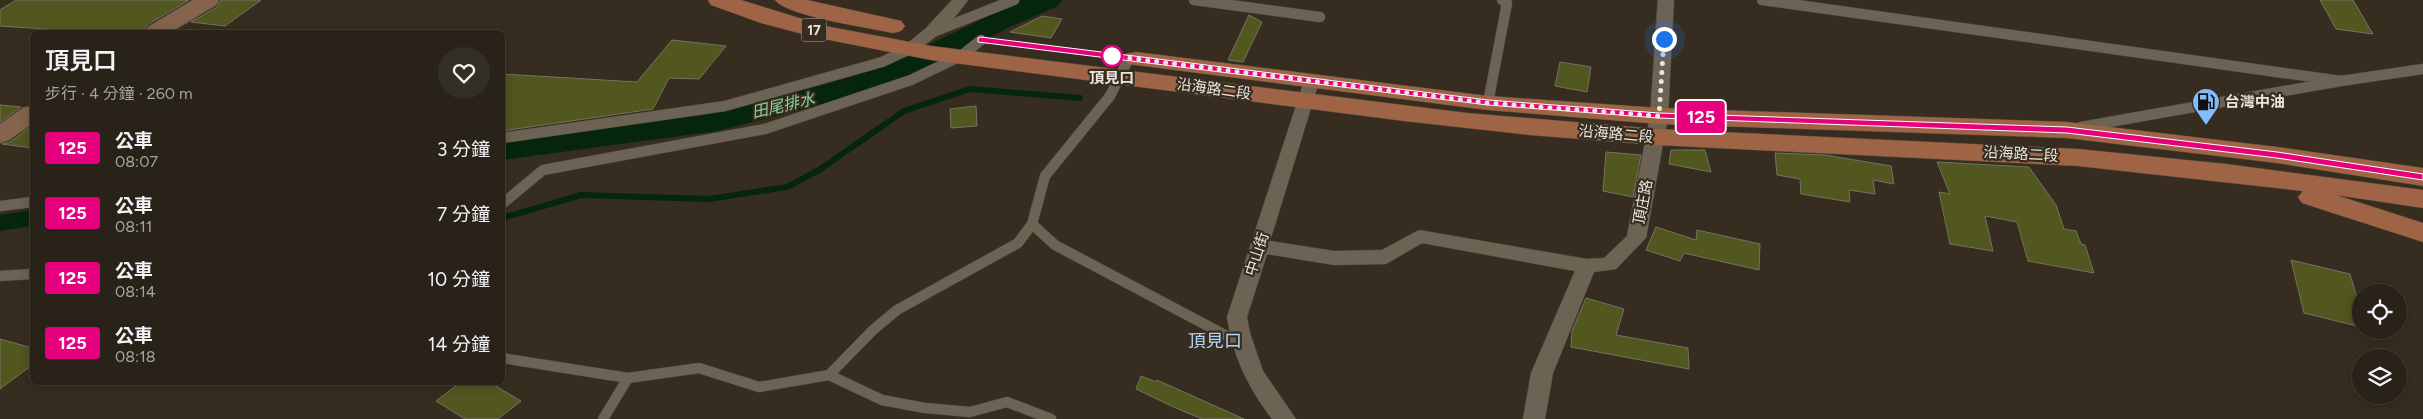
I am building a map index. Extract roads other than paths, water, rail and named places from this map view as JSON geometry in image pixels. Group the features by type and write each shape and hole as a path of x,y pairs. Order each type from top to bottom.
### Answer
{"main road":[{"name":"17","path":"719,0 755,15 836,36 961,56"},
{"name":"17","path":"786,0 810,9 862,21 981,40"},
{"name":"沿海路二段","path":"981,40 1125,67 1309,92 1478,122 1657,126 2067,130 2277,155 2423,177"},
{"name":"沿海路二段","path":"961,56 1125,67"},
{"name":"沿海路二段","path":"1309,92 1488,103 1657,126 2032,154 2231,173 2423,199"},
{"path":"2231,173 2376,216 2423,233"}],"street":[{"path":"159,30 208,0"},
{"path":"911,48 931,32 960,0"},
{"name":"頂庄路","path":"1259,246 1334,258 1386,257 1419,236 1587,266 1609,264 1636,238 1657,126 1666,0"},
{"name":"中山街","path":"1285,419 1256,383 1240,343 1237,317 1309,92"},
{"path":"0,135 30,114"},
{"path":"1534,419 1542,373 1587,266"}],"lane":[{"path":"931,32 1014,0"},
{"path":"1194,0 1320,17"},
{"path":"1488,103 1506,3 1502,0"},
{"path":"1762,0 2342,81"},
{"path":"505,202 543,170 765,130 911,80 961,56 981,40"},
{"path":"505,138 725,106 882,62 911,48"},
{"path":"829,375 873,330 897,310 1018,243 1032,224 1045,176 1110,96 1125,67"},
{"path":"2067,130 2342,81 2423,69"},
{"path":"0,206 30,202"},
{"path":"1032,224 1055,245 1240,343"},
{"path":"0,276 30,274"},
{"path":"505,358 628,378 699,368 759,387 829,375 882,400 924,408 970,412 1007,402 1051,419"},
{"path":"603,419 628,378"}],"water":[{"path":"1030,0 1058,0 996,30 972,26"},
{"path":"899,60 928,64 897,81 861,94 717,131 505,160 505,142 703,112 753,102 851,76"},
{"path":"30,210 30,226 0,231 0,215"}],"waterway":[{"name":"田尾排水","path":"872,84 1003,19 1047,0"},
{"path":"505,217 581,195 709,199 787,187 819,170 904,111 970,89 1080,98"}],"place":[{"name":"頂見口","path":"1112,56"},
{"name":"台灣中油","path":"2206,126"}],"district":[{"name":"頂見口","path":"1215,341"}]}
